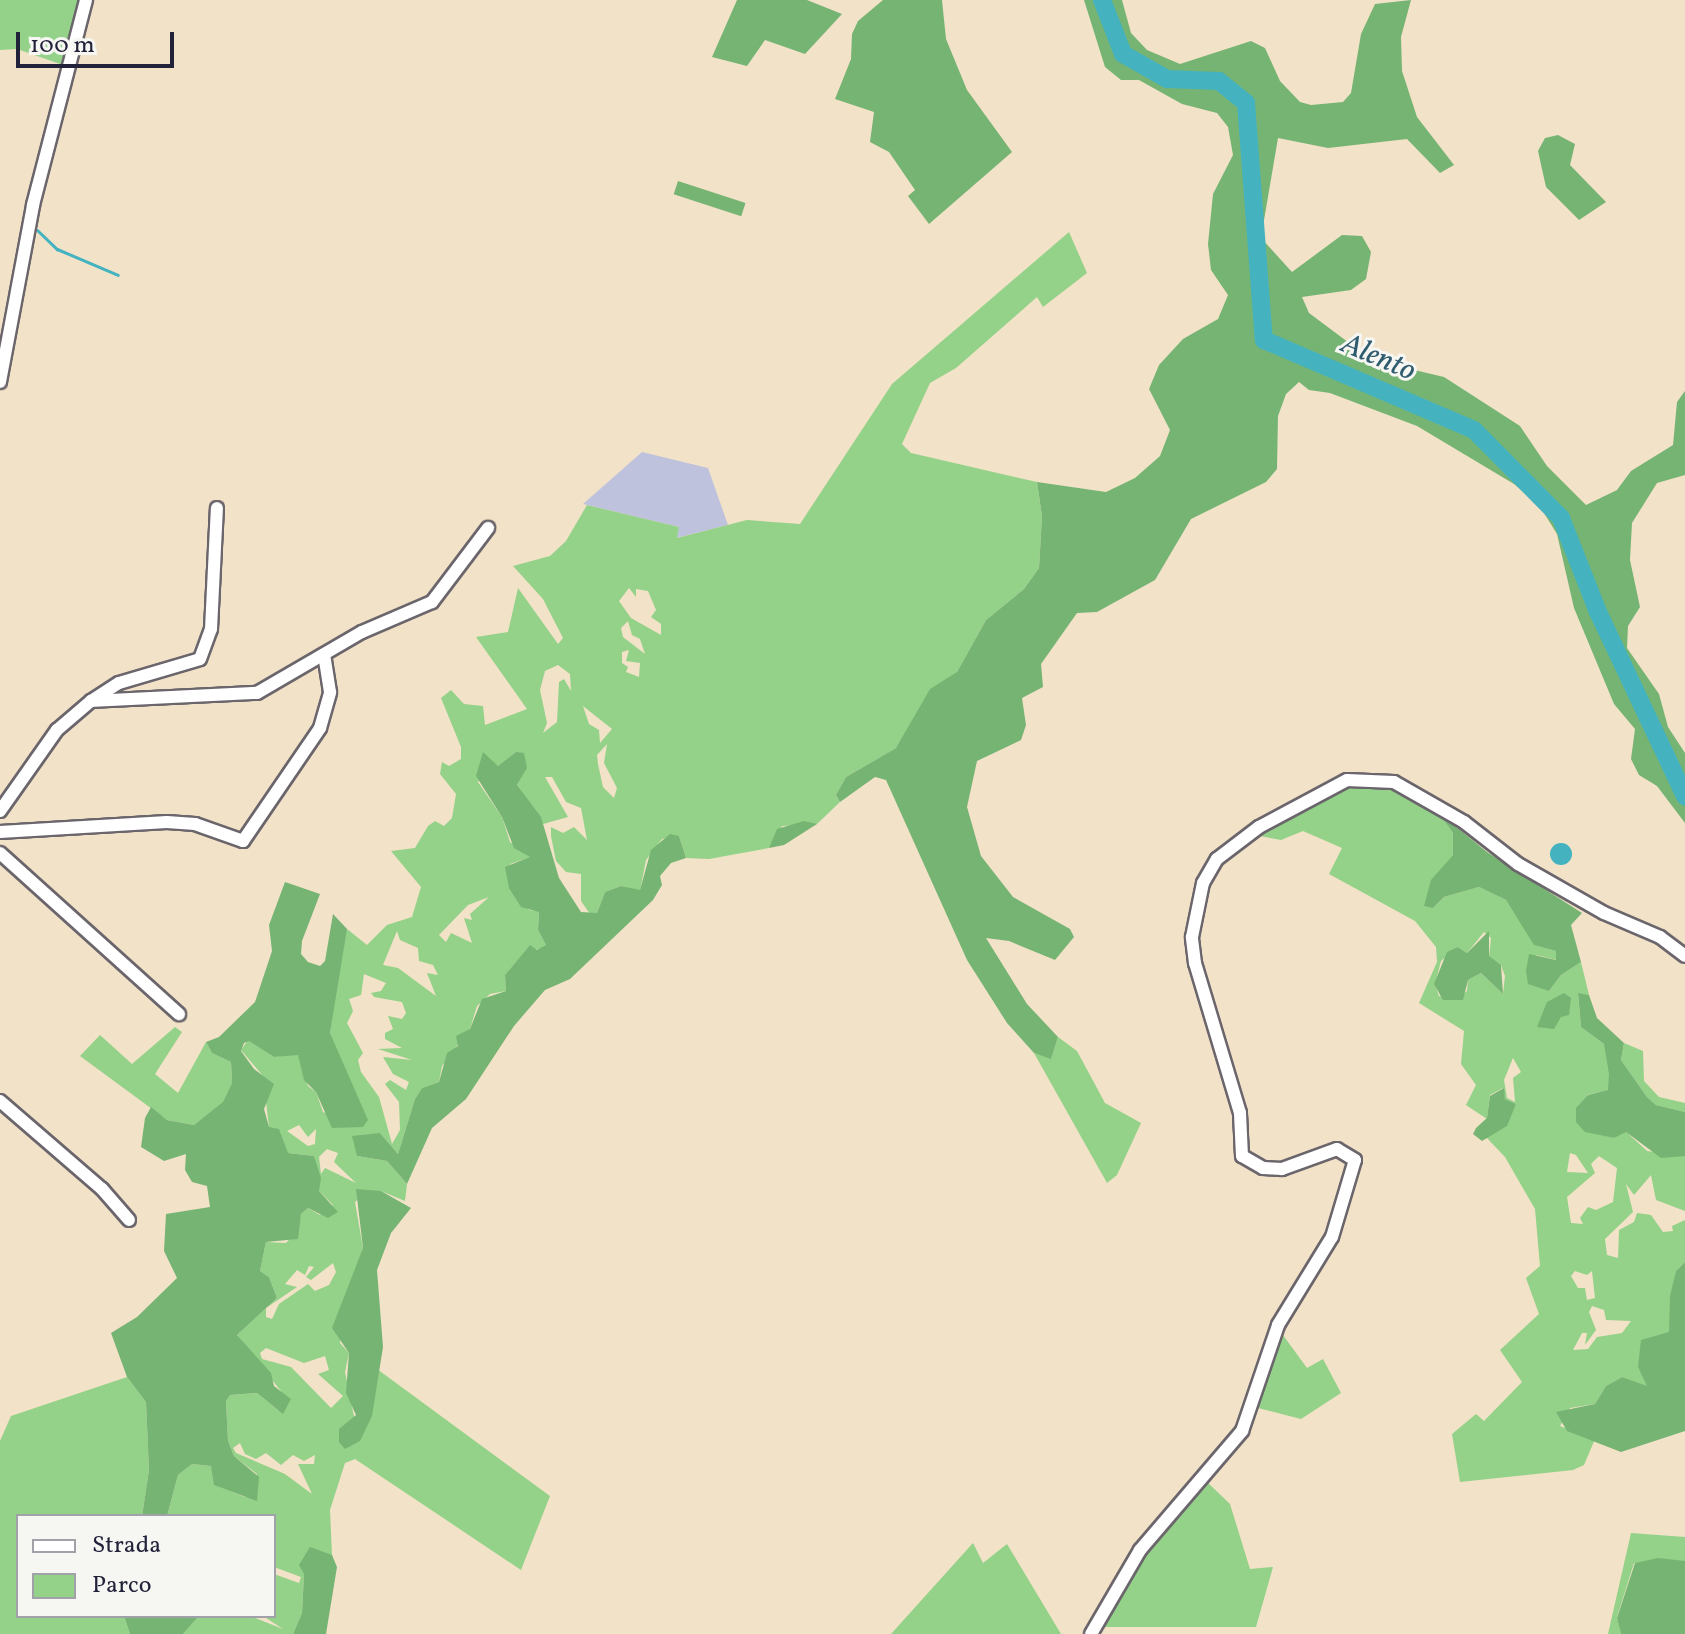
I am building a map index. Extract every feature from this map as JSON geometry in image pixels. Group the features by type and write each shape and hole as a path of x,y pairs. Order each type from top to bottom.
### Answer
{"street":[{"path":"0,382 53,127 86,0"},
{"path":"0,811 57,730 91,701 119,683 187,665 207,649 216,583 217,508"},
{"path":"91,701 236,698 257,693 324,654 432,602 488,528"},
{"path":"0,832 167,822 195,824 243,841 320,728 330,692 324,654"},
{"path":"1091,1634 1140,1550 1242,1431 1278,1325 1332,1237 1355,1160 1345,1150 1330,1150 1282,1169 1255,1166 1242,1156 1240,1113 1195,963 1192,937 1203,883 1217,859 1259,827 1347,780 1394,782 1464,822 1518,864 1604,913 1660,937 1685,956"},
{"path":"0,853 179,1014"},
{"path":"0,1101 102,1189 129,1220"}],"shaded area":[{"path":"642,452 708,468 728,525 676,538 679,527 583,504"}],"green space":[{"path":"0,0 84,0 66,66 17,49 0,50"},
{"path":"737,0 807,0 842,14 805,54 765,40 747,66 712,57"},
{"path":"883,0 942,0 946,39 967,90 1012,152 929,224 908,196 915,190 889,152 870,142 874,112 835,99 851,59 852,34 858,21"},
{"path":"1084,0 1122,0 1131,33 1147,50 1180,64 1251,41 1265,48 1280,81 1300,102 1311,105 1343,102 1351,93 1361,34 1375,4 1411,0 1401,37 1402,71 1417,117 1454,165 1440,173 1407,139 1328,148 1278,138 1261,238 1292,272 1342,235 1362,236 1371,252 1366,279 1351,290 1302,297 1309,313 1372,360 1444,377 1520,426 1547,466 1586,505 1617,490 1631,471 1673,445 1677,402 1685,391 1685,475 1657,483 1632,523 1630,560 1640,607 1628,626 1627,648 1659,694 1668,727 1685,753 1685,823 1657,786 1639,775 1631,759 1635,729 1614,704 1574,608 1557,534 1539,505 1514,484 1417,426 1330,393 1309,390 1299,382 1286,394 1278,416 1277,469 1266,482 1191,519 1155,580 1097,612 1077,613 1041,664 1043,687 1022,698 1026,725 1021,740 977,761 967,807 981,856 1013,897 1070,929 1074,937 1055,960 1009,941 986,938 1027,1004 1058,1037 1051,1059 1034,1053 1007,1023 967,960 886,780 875,777 840,802 836,795 846,777 896,748 930,689 957,672 986,620 1024,589 1039,568 1042,516 1037,482 1106,492 1135,478 1160,456 1170,430 1149,389 1159,365 1183,339 1218,319 1228,295 1211,270 1208,244 1213,194 1233,155 1228,127 1217,113 1182,104 1139,80 1121,80 1105,67"},
{"path":"1558,135 1575,144 1570,165 1606,202 1579,220 1546,187 1538,151 1545,138"},
{"path":"678,181 746,203 741,216 674,194"},
{"path":"1069,232 1087,273 1043,307 1037,297 956,368 930,383 902,444 911,453 1037,482 1042,516 1039,568 1024,589 986,620 957,672 896,748 846,777 836,795 840,802 817,824 782,826 769,848 709,859 686,858 679,836 662,839 646,860 640,891 621,886 605,892 597,913 590,914 581,901 581,874 566,872 556,861 551,836 551,827 563,833 574,827 587,840 581,808 566,802 552,777 545,777 568,817 543,824 517,785 525,771 516,752 499,766 488,762 478,782 502,817 510,842 531,857 510,864 529,910 539,911 538,930 546,945 541,950 528,948 505,975 506,991 490,994 477,1006 470,1029 442,1066 439,1082 422,1088 415,1099 398,1154 380,1133 357,1156 387,1161 407,1184 405,1201 381,1191 368,1191 355,1202 363,1248 345,1304 340,1343 349,1353 345,1372 359,1441 377,1369 550,1496 521,1570 355,1459 345,1463 330,1510 332,1555 323,1554 304,1574 302,1613 293,1634 183,1634 197,1618 255,1618 283,1629 266,1618 276,1618 276,1575 299,1583 301,1577 276,1568 276,1514 168,1514 178,1475 192,1464 211,1466 220,1487 245,1497 257,1492 257,1474 234,1456 228,1441 226,1401 230,1395 257,1393 278,1410 284,1395 237,1335 266,1308 266,1317 272,1319 279,1304 308,1284 315,1291 329,1285 336,1272 333,1263 311,1280 306,1277 314,1267 309,1266 305,1275 297,1270 285,1284 297,1287 267,1308 277,1298 269,1277 260,1271 266,1242 286,1243 298,1230 301,1214 308,1208 320,1215 333,1205 319,1191 314,1156 288,1153 269,1127 263,1076 241,1050 248,1040 274,1057 298,1054 308,1086 316,1092 323,1112 363,1127 330,1033 342,944 347,929 367,945 387,925 412,917 421,887 391,851 415,848 428,826 435,821 444,826 452,818 456,794 440,774 442,762 449,766 461,759 461,747 441,698 451,690 464,704 483,706 485,725 527,709 476,637 508,632 518,588 558,644 563,638 543,599 513,566 550,556 566,541 587,505 679,527 677,538 747,520 800,524 892,384","holes":["629,588 636,597 636,589 648,591 656,610 651,617 661,624 661,635 631,618 619,601","628,621 632,635 640,639 645,654 623,637 621,628","629,650 626,661 640,663 639,677 626,672 628,667 622,663 622,652","558,665 570,674 571,691 564,679 559,682 557,722 543,733 547,723 540,690 545,671","583,706 612,729 600,743 599,730 589,724","607,744 604,763 617,788 614,798 603,787 597,755","489,897 470,914 472,920 464,918 472,943 451,933 446,942 439,935 468,905","397,931 400,940 418,948 419,961 433,965 438,975 427,973 436,996 398,968 383,965","364,974 386,983 381,991 371,993 374,997 402,1002 406,1013 402,1019 388,1016 393,1029 385,1033 385,1039 402,1048 378,1049 412,1060 383,1057 393,1074 409,1082 406,1090 390,1080 385,1084 399,1102 400,1130 392,1144 379,1097 361,1072 358,1060 363,1053 347,1023 353,1011 349,999 361,995","299,1125 308,1137 316,1129 315,1144 308,1146 287,1131","327,1149 338,1153 334,1162 356,1183 325,1168 321,1174 319,1157","266,1348 304,1363 325,1356 329,1370 318,1374 343,1396 331,1408 291,1367 262,1359 260,1353","240,1443 245,1454 256,1459 266,1453 281,1465 293,1455 304,1461 315,1455 314,1464 298,1464 312,1494 285,1474 236,1453 233,1448"]},
{"path":"483,752 498,766 516,752 524,753 527,768 517,785 541,817 559,878 581,912 597,913 605,892 621,886 640,890 651,850 670,834 679,836 686,858 671,863 660,876 662,885 653,900 570,979 545,990 514,1026 466,1099 432,1128 407,1184 387,1161 357,1156 352,1136 380,1133 398,1154 415,1099 422,1088 439,1082 447,1053 458,1046 456,1036 470,1029 482,999 506,991 505,975 530,945 537,950 546,945 538,930 539,912 521,907 509,888 505,867 530,857 514,848 502,817 476,776"},
{"path":"1362,783 1401,792 1438,812 1453,833 1453,855 1440,871 1433,908 1444,897 1479,887 1506,900 1535,945 1556,951 1557,960 1536,955 1549,991 1561,975 1581,962 1589,995 1578,994 1581,1027 1604,1044 1609,1054 1609,1090 1587,1095 1594,1133 1614,1138 1623,1129 1647,1151 1685,1156 1685,1211 1656,1200 1651,1175 1634,1195 1626,1184 1633,1212 1605,1239 1607,1255 1618,1258 1619,1230 1634,1222 1637,1213 1651,1215 1663,1232 1673,1231 1672,1226 1685,1220 1685,1262 1676,1271 1669,1333 1653,1339 1647,1387 1622,1377 1606,1386 1595,1404 1570,1408 1560,1426 1595,1439 1584,1465 1573,1470 1460,1482 1452,1434 1476,1414 1484,1421 1522,1382 1500,1350 1539,1314 1526,1278 1540,1266 1535,1209 1505,1157 1486,1137 1501,1129 1516,1104 1505,1099 1503,1088 1490,1095 1487,1119 1466,1105 1476,1085 1461,1064 1464,1031 1419,1003 1437,962 1436,947 1415,921 1329,874 1342,848 1303,831 1281,840 1260,836 1344,786","holes":["1484,932 1491,938 1489,957 1501,965 1505,976 1503,994 1481,973 1468,980 1467,991 1456,1000 1439,996 1435,984 1441,961 1458,947 1467,953","1513,1058 1521,1072 1513,1078 1515,1102 1507,1098 1504,1080","1570,1153 1576,1155 1588,1173 1567,1172","1599,1156 1617,1168 1613,1202 1596,1210 1588,1207 1580,1218 1583,1224 1571,1223 1567,1197 1595,1173 1591,1164","1575,1271 1587,1275 1592,1271 1595,1298 1587,1300 1585,1288 1578,1288 1571,1276","1592,1306 1604,1310 1606,1320 1631,1321 1622,1333 1597,1337 1588,1349 1573,1350 1582,1333 1587,1333 1585,1345 1596,1330 1589,1312"]},
{"path":"1438,812 1487,852 1582,913 1571,925 1581,962 1561,975 1549,991 1528,984 1526,971 1529,954 1556,960 1556,951 1534,945 1506,900 1479,887 1444,897 1433,908 1424,906 1431,880 1453,855 1453,833"},
{"path":"804,821 817,824 784,845 769,848 777,829"},
{"path":"285,882 320,894 302,941 301,954 308,962 320,966 325,961 333,914 347,929 330,1033 368,1120 363,1127 332,1128 316,1092 304,1080 298,1055 274,1057 249,1041 244,1043 241,1051 254,1069 274,1084 264,1109 269,1127 279,1129 288,1153 314,1156 321,1178 319,1191 338,1212 328,1218 308,1208 301,1214 298,1239 266,1242 260,1271 269,1277 277,1298 237,1335 271,1373 274,1386 291,1399 283,1414 257,1393 230,1395 226,1401 228,1441 234,1456 259,1477 257,1501 214,1485 211,1466 192,1464 178,1475 168,1514 142,1514 149,1470 146,1402 127,1377 111,1333 137,1317 177,1278 164,1251 166,1214 210,1207 207,1186 192,1182 185,1170 186,1154 164,1161 141,1147 145,1118 151,1107 167,1120 194,1125 223,1102 232,1083 231,1062 212,1053 206,1042 219,1037 255,1002 272,951 269,925"},
{"path":"1489,931 1489,956 1501,965 1503,994 1481,973 1468,980 1463,1000 1443,1000 1434,984 1447,952 1458,947 1467,953"},
{"path":"1564,993 1571,998 1569,1015 1561,1017 1554,1029 1537,1027 1547,1002"},
{"path":"1578,993 1589,995 1597,1018 1624,1043 1621,1060 1647,1097 1656,1105 1685,1112 1685,1156 1661,1158 1626,1132 1614,1138 1585,1132 1576,1122 1576,1108 1588,1095 1608,1090 1609,1074 1604,1044 1581,1027"},
{"path":"175,1027 182,1032 155,1074 178,1093 206,1042 212,1053 231,1062 232,1083 223,1103 194,1125 167,1120 80,1056 100,1035 132,1064"},
{"path":"1058,1037 1077,1051 1105,1103 1141,1123 1117,1175 1107,1183 1034,1053 1051,1058"},
{"path":"1624,1043 1643,1051 1644,1081 1659,1097 1685,1103 1685,1112 1656,1105 1647,1097 1621,1060"},
{"path":"1504,1088 1505,1099 1516,1104 1507,1126 1482,1141 1473,1134 1487,1118 1490,1096"},
{"path":"356,1189 381,1191 411,1208 391,1233 377,1270 383,1347 372,1416 360,1441 345,1449 339,1442 339,1429 356,1415 346,1393 349,1353 332,1328 363,1248"},
{"path":"1685,1262 1685,1431 1621,1452 1567,1431 1556,1412 1595,1404 1606,1386 1622,1377 1647,1386 1638,1367 1641,1340 1669,1332 1670,1296 1676,1271"},
{"path":"1280,1331 1307,1368 1323,1359 1341,1393 1301,1419 1258,1408"},
{"path":"127,1377 146,1402 149,1470 142,1514 16,1514 16,1618 125,1618 130,1634 0,1634 0,1441 11,1416"},
{"path":"1205,1480 1230,1504 1250,1569 1273,1567 1256,1627 1100,1627 1127,1575"},
{"path":"1631,1533 1685,1537 1685,1561 1634,1563 1617,1617 1621,1634 1608,1634"},
{"path":"973,1543 983,1563 1007,1544 1061,1634 891,1634"},
{"path":"310,1547 332,1555 337,1567 326,1634 293,1634 302,1613 304,1574 299,1565"},
{"path":"1658,1558 1685,1561 1685,1634 1621,1634 1617,1618 1635,1563"},
{"path":"125,1618 197,1618 183,1634 130,1634"}],"water":[{"path":"1561,843 1569,846 1572,854 1569,862 1561,865 1553,862 1550,854 1553,846"}],"waterway":[{"name":"Alento","path":"1102,0 1123,54 1167,79 1219,81 1246,103 1264,340 1474,430 1561,518 1598,612 1685,796"},
{"path":"37,230 57,249 118,275"}]}
